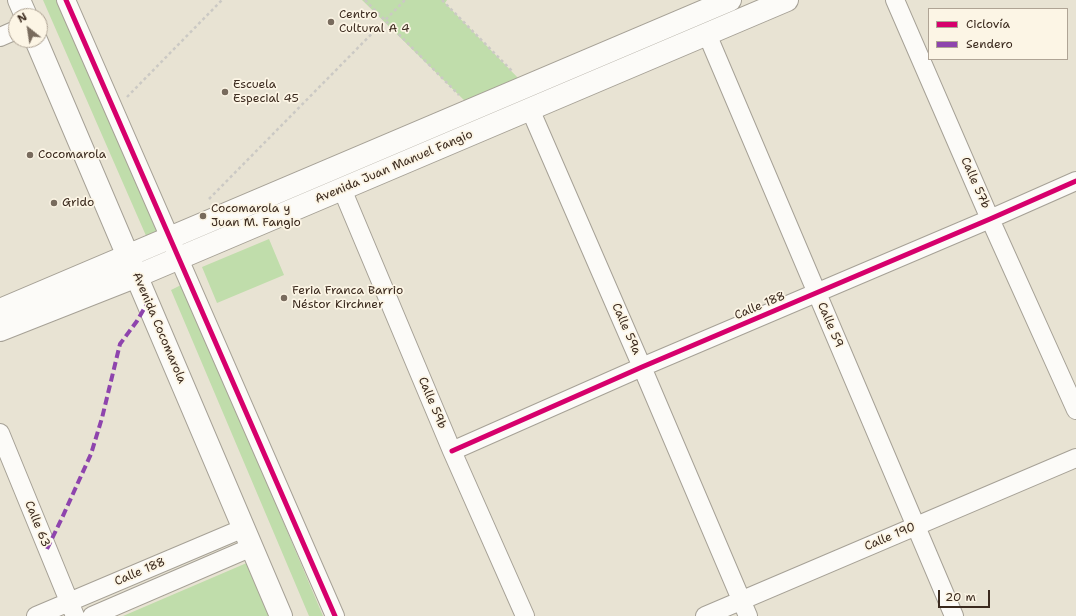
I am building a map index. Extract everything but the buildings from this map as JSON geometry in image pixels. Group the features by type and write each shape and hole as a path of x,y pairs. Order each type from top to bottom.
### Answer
{"main road":[{"name":"Avenida Juan Manuel Fangio","path":"0,310 730,0"},
{"name":"Avenida Juan Manuel Fangio","path":"0,330 179,259 787,0"},
{"name":"Avenida Cocomarola","path":"39,48 282,616"}],"street":[{"path":"66,0 335,616"},
{"name":"Calle 57b","path":"895,0 990,219 1076,410"},
{"name":"Calle 59","path":"707,34 954,616"},
{"name":"Calle 59a","path":"530,109 745,608"},
{"name":"Calle 188","path":"452,451 642,367 1076,181"},
{"name":"Calle 59b","path":"342,189 452,451 525,616"},
{"name":"Calle 63","path":"0,433 72,609"},
{"name":"Calle 190","path":"705,616 745,608 916,526 1076,458"},
{"name":"Calle 188","path":"36,616 72,609 248,538"},
{"name":"Calle 188","path":"92,616 248,538"}],"path":[{"path":"114,110 222,0"},
{"path":"365,0 474,109"},
{"path":"209,199 405,0"},
{"path":"442,0 527,86"}],"green space":[{"path":"43,0 56,0 158,234 147,238 48,11 48,8 46,8"},
{"path":"362,0 447,0 445,3 519,79 468,104"},
{"path":"269,239 284,275 217,303 202,267"},
{"path":"183,284 323,616 309,616 171,290"},
{"path":"249,562 272,616 123,616"}],"marked path":[{"path":"47,549 91,454 102,418 120,344 137,321 148,302"}],"cycle path":[{"path":"66,0 335,616"},
{"path":"452,451 642,367 1076,181"}],"place":[{"name":"Centro Cultural A 4","path":"331,22"},
{"name":"Escuela Especial 45","path":"225,92"},
{"name":"Cocomarola","path":"30,155"},
{"name":"Grido","path":"54,203"},
{"name":"Cocomarola y Juan M. Fangio","path":"203,216"},
{"name":"Feria Franca Barrio Néstor Kirchner","path":"284,298"}]}
